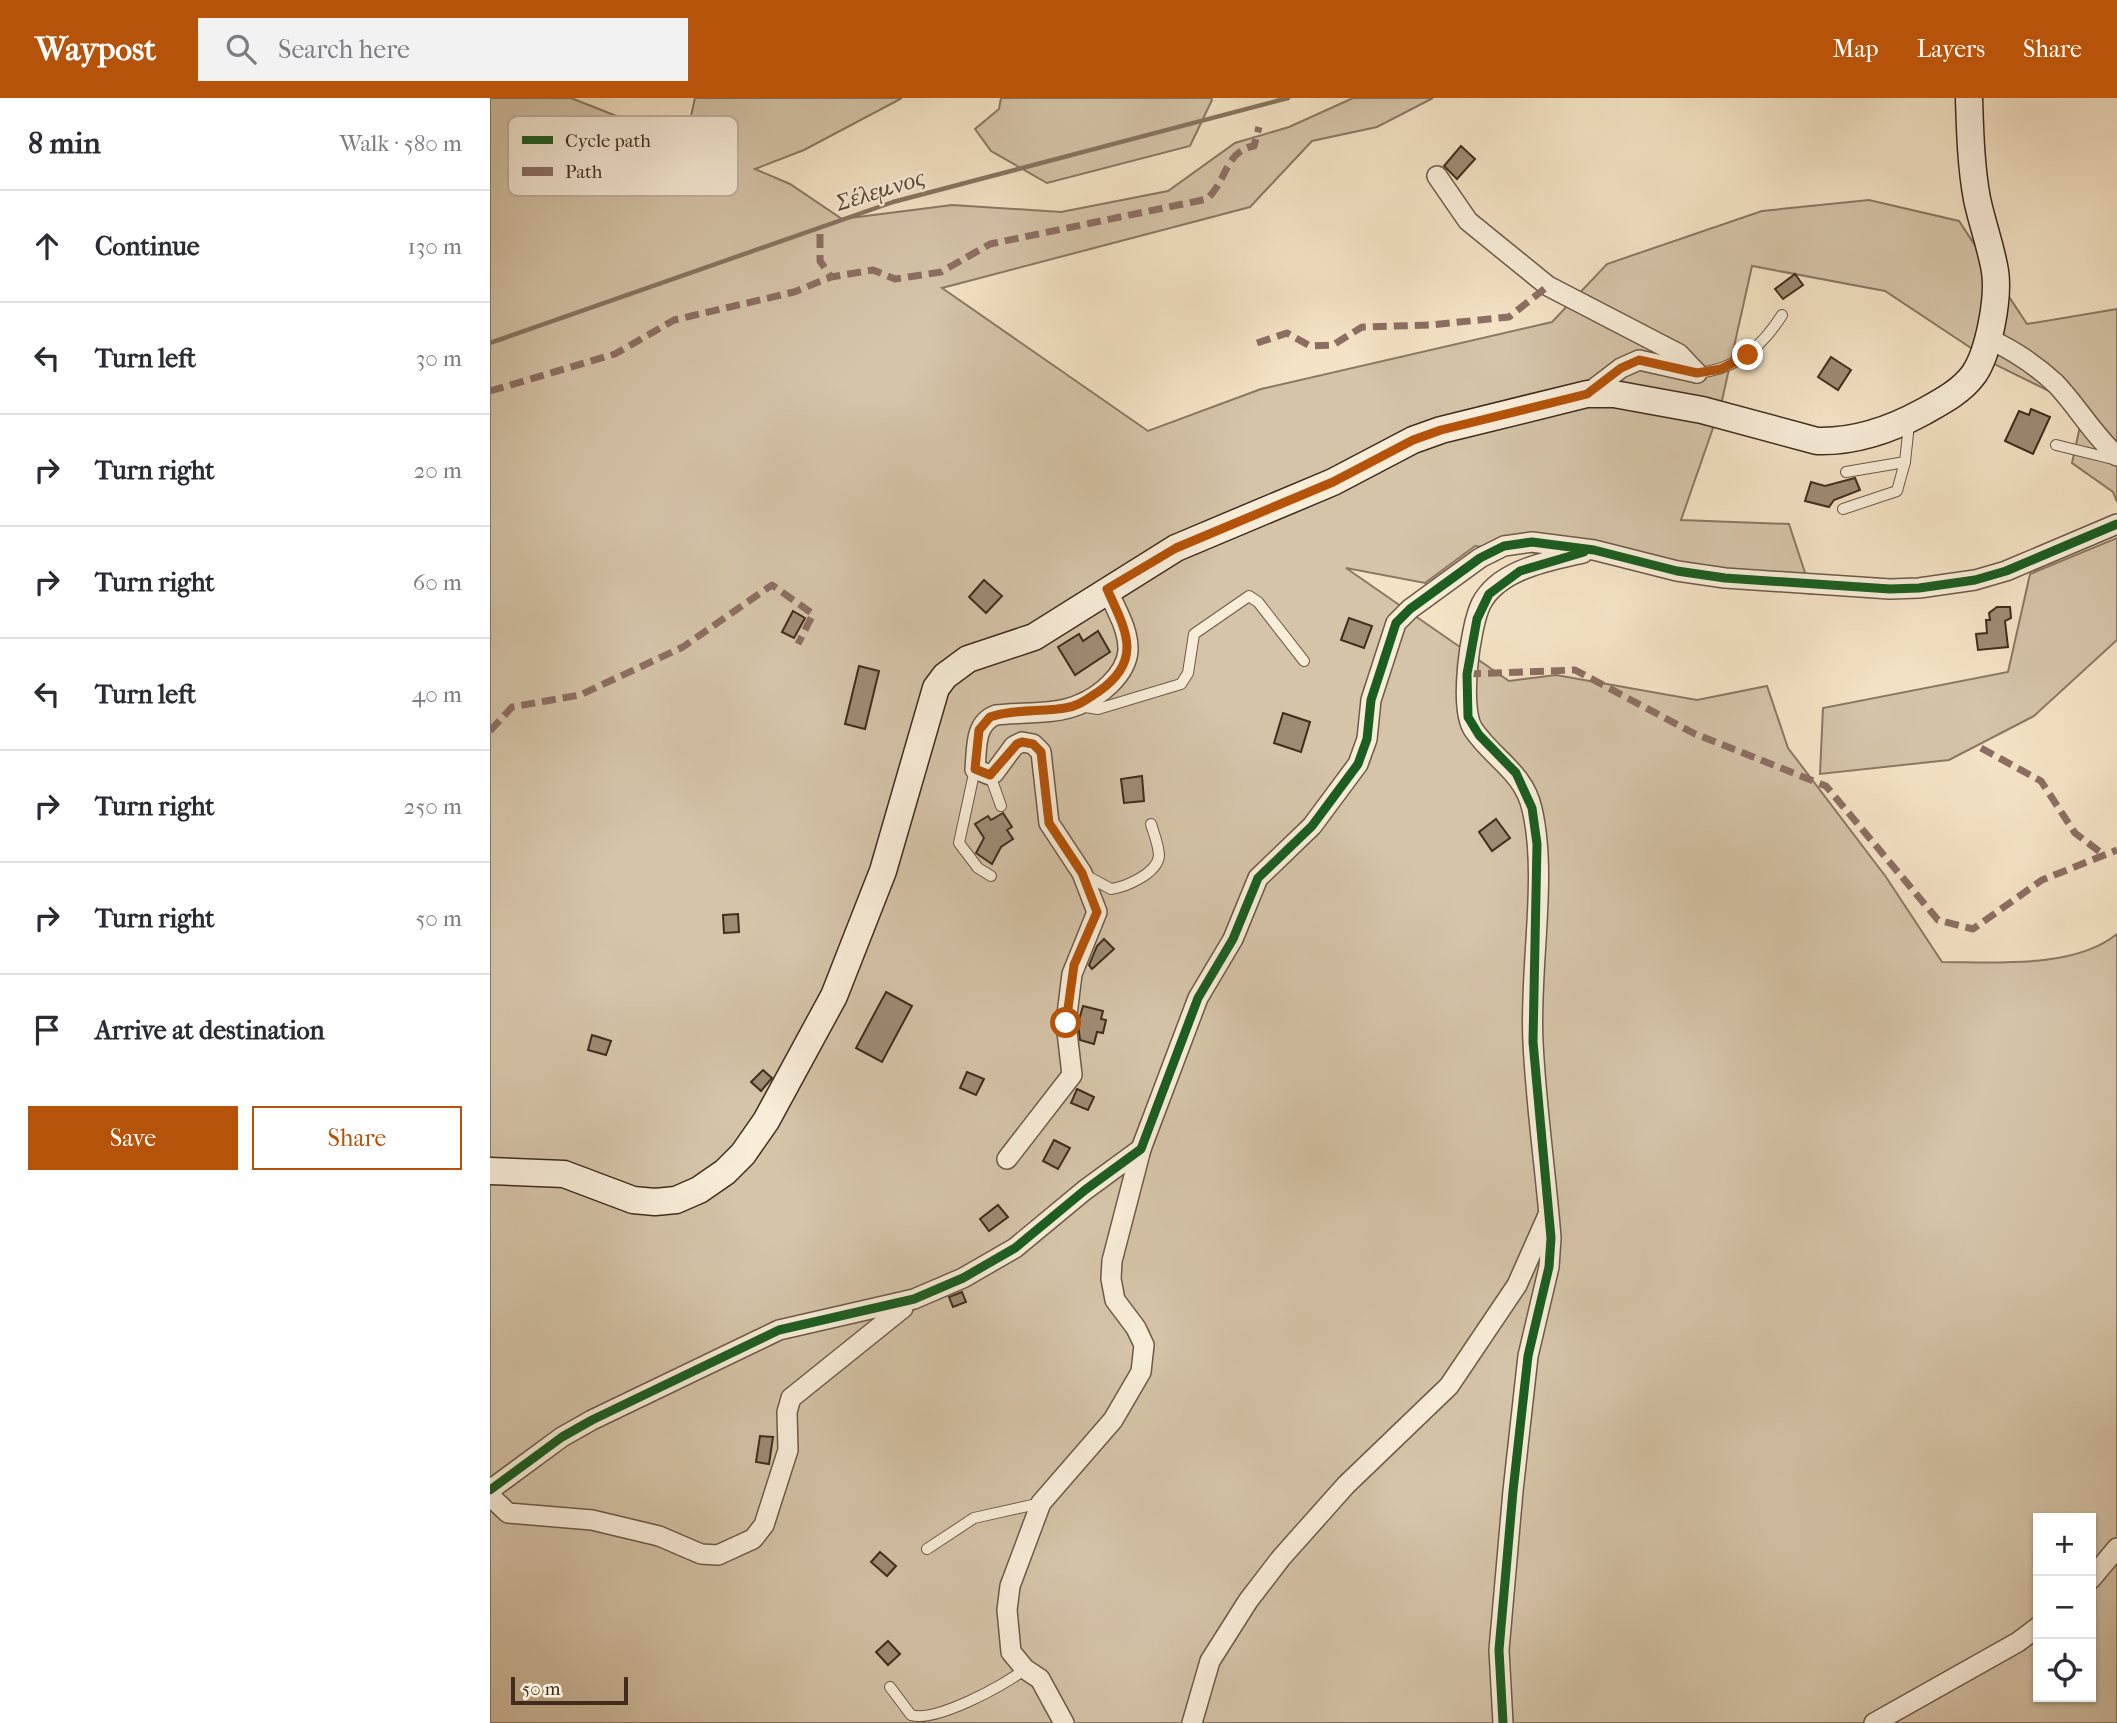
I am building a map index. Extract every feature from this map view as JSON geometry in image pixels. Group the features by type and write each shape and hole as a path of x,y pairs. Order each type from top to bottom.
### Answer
{"main road":[{"path":"490,1171 564,1174 633,1200 655,1202 676,1200 699,1190 725,1172 743,1154 766,1121 834,996 883,871 936,688 945,676 968,659 1034,637 1176,548 1333,482 1413,440 1441,430 1587,394 1614,394 1702,410 1816,442 1851,440 1909,420 1946,399 1965,384 1979,365 1994,310 1995,273 1977,195 1969,98"}],"street":[{"path":"1437,176 1468,221 1548,286 1679,354 1697,373"},
{"path":"1987,338 2038,368 2055,384 2117,458"},
{"path":"1587,394 1621,368 1639,360 1697,373"},
{"path":"1064,1723 1040,1679 1025,1669 1010,1652 1007,1610 1016,1567 1041,1503 1113,1420 1141,1372 1144,1345 1136,1328 1115,1300 1111,1279 1112,1261 1141,1149 1198,998 1233,939 1258,878 1312,826 1358,764 1367,739 1371,700 1396,623 1410,609 1480,558 1504,546 1532,542 1594,550 1677,571 1726,578 1909,588 1975,580 2006,571 2117,524"},
{"path":"1503,1723 1499,1650 1511,1504 1528,1356 1549,1267 1549,1212 1532,1042 1537,844 1532,808 1517,773 1479,736 1468,717 1467,674 1476,618 1489,594 1506,580 1539,563 1594,550"},
{"path":"983,772 979,730 990,717 1079,705 1114,680 1126,662 1125,630 1107,589"},
{"path":"983,772 1017,744 1022,742 1038,748 1041,752 1049,823 1082,873 1097,912 1072,974 1066,1023 1072,1075 1007,1159"},
{"path":"490,1490 562,1437 592,1420 779,1330 915,1299 963,1278 1015,1248 1085,1190 1141,1149"},
{"path":"1192,1723 1210,1661 1248,1601 1281,1558 1346,1485 1450,1386 1517,1285 1549,1212"},
{"path":"490,1496 501,1508 514,1514 592,1520 645,1532 710,1555 736,1549 753,1539 764,1525 770,1511 788,1450 787,1412 791,1398 915,1299"},
{"path":"2094,1576 2117,1548"},
{"path":"1874,1723 2018,1642 2033,1631"}],"lane":[{"path":"1697,373 1721,369 1748,355 1767,340 1782,315"},
{"path":"1843,509 1897,491 1905,462 1909,420"},
{"path":"2056,445 2117,458"},
{"path":"1846,472 1905,462"},
{"path":"1079,705 1098,709 1181,684 1188,673 1194,634 1249,596 1258,602 1304,661"},
{"path":"983,772 1001,806"},
{"path":"983,772 958,839 978,868 991,876"},
{"path":"1082,873 1111,889 1132,883 1157,862 1159,854 1151,824"},
{"path":"927,1549 974,1518 1041,1503"},
{"path":"890,1687 911,1715 926,1718 1002,1685 1025,1669"}],"shaded area":[{"path":"490,98 571,98 617,116 508,116 508,196 738,196 738,116 691,116 695,98 902,98 804,150 755,169 790,184 842,219 952,205 1061,212 1168,191 1235,143 1289,127 1353,98 1433,98 1377,127 1312,141 1250,207 942,288 1148,431 1261,389 1552,322 1607,264 1762,211 1869,200 1959,221 2027,324 2117,309 2117,502 2113,492 2072,463 2084,408 1998,366 1885,291 1752,266 1721,405 1681,520 1789,524 1812,594 1598,560 1475,546 1425,583 1346,568 1509,681 1556,675 1697,700 1767,686 1788,748 1886,877 1942,962 2009,962 2056,958 2079,953 2117,934 2117,1723 490,1723"},
{"path":"1001,98 1212,100 1190,146 1047,183 991,151 975,129 999,109"},
{"path":"2117,538 2117,640 2034,716 1949,760 1820,774 1823,708 2008,672 2030,574"}],"building":[{"path":"1461,146 1475,159 1457,179 1444,166"},
{"path":"1795,274 1803,285 1783,299 1775,289"},
{"path":"1831,357 1851,370 1838,390 1818,377"},
{"path":"2031,409 2050,417 2033,454 2005,441 2019,411 2029,415"},
{"path":"1855,478 1860,490 1834,500 1829,507 1805,501 1811,482 1825,486"},
{"path":"984,580 1002,596 986,613 969,597"},
{"path":"1997,607 2010,607 2011,618 2005,621 2008,647 1978,650 1976,634 1987,633 1986,620 1990,620 1989,613"},
{"path":"793,611 805,618 794,638 782,632"},
{"path":"1349,618 1372,626 1364,648 1341,640"},
{"path":"1098,631 1110,652 1075,675 1058,647 1079,634 1083,641"},
{"path":"859,666 879,671 865,729 845,724"},
{"path":"1283,713 1310,722 1301,752 1274,743"},
{"path":"1142,776 1144,801 1124,803 1121,779"},
{"path":"1003,813 1012,827 1007,830 1013,839 1001,847 992,864 976,853 984,838 975,824 988,816 991,820"},
{"path":"1496,819 1510,838 1492,851 1479,832"},
{"path":"738,914 739,932 724,933 723,915"},
{"path":"1104,939 1114,949 1092,969 1089,965 1097,946"},
{"path":"886,992 912,1006 882,1062 856,1048"},
{"path":"1083,1006 1103,1011 1101,1019 1106,1020 1103,1033 1097,1032 1094,1044 1080,1040 1078,1023"},
{"path":"592,1035 611,1041 606,1055 588,1050"},
{"path":"763,1070 772,1078 761,1091 751,1082"},
{"path":"967,1072 984,1079 976,1095 960,1088"},
{"path":"1077,1089 1094,1097 1088,1110 1071,1103"},
{"path":"1054,1140 1070,1148 1058,1169 1043,1161"},
{"path":"998,1205 1008,1217 989,1231 980,1219"},
{"path":"962,1292 966,1302 953,1307 949,1297"},
{"path":"760,1436 773,1437 769,1464 756,1462"},
{"path":"880,1552 896,1566 887,1576 871,1562"},
{"path":"888,1641 900,1654 888,1665 876,1652"}],"waterway":[{"name":"Σέλεμνος","path":"490,343 893,202 1288,98"}],"marked path":[{"path":"490,391 615,354 674,320 794,292 831,277 873,270 895,279 941,272 990,244 1207,199 1237,154 1254,146 1259,127"},
{"path":"820,234 820,261 831,277"},
{"path":"1257,343 1287,333 1310,346 1333,345 1362,327 1430,325 1509,317 1548,286"},
{"path":"490,731 512,707 580,695 683,647 772,585 813,614 798,644"},
{"path":"1467,674 1575,670 1693,733 1826,786 1938,920 1973,929 2042,880 2117,850"},
{"path":"1981,748 2041,781 2075,833 2104,855"}],"cycle path":[{"path":"490,1490 562,1437 592,1420 779,1330 914,1299 963,1278 1015,1248 1085,1190 1141,1149 1198,998 1233,939 1258,878 1312,826 1358,764 1367,739 1371,700 1396,623 1410,609 1480,558 1504,546 1532,542 1594,550 1677,571 1725,578 1890,589 1919,588 1975,580 2006,571 2117,524"},
{"path":"1503,1723 1499,1650 1513,1491 1528,1356 1549,1267 1551,1238 1533,1042 1537,844 1532,808 1516,773 1479,735 1468,717 1467,674 1477,619 1489,594 1520,571 1584,552"}],"route":[{"path":"1066,1023 1074,965 1096,922 1097,905 1082,873 1049,823 1041,752 1038,748 1022,742 1014,747 994,773 990,775 975,769 979,730 990,717 1079,705 1121,672 1128,650 1125,630 1107,589 1176,548 1333,482 1413,440 1441,430 1587,394 1631,362 1645,360 1675,370 1697,373 1721,369 1748,355"}]}
